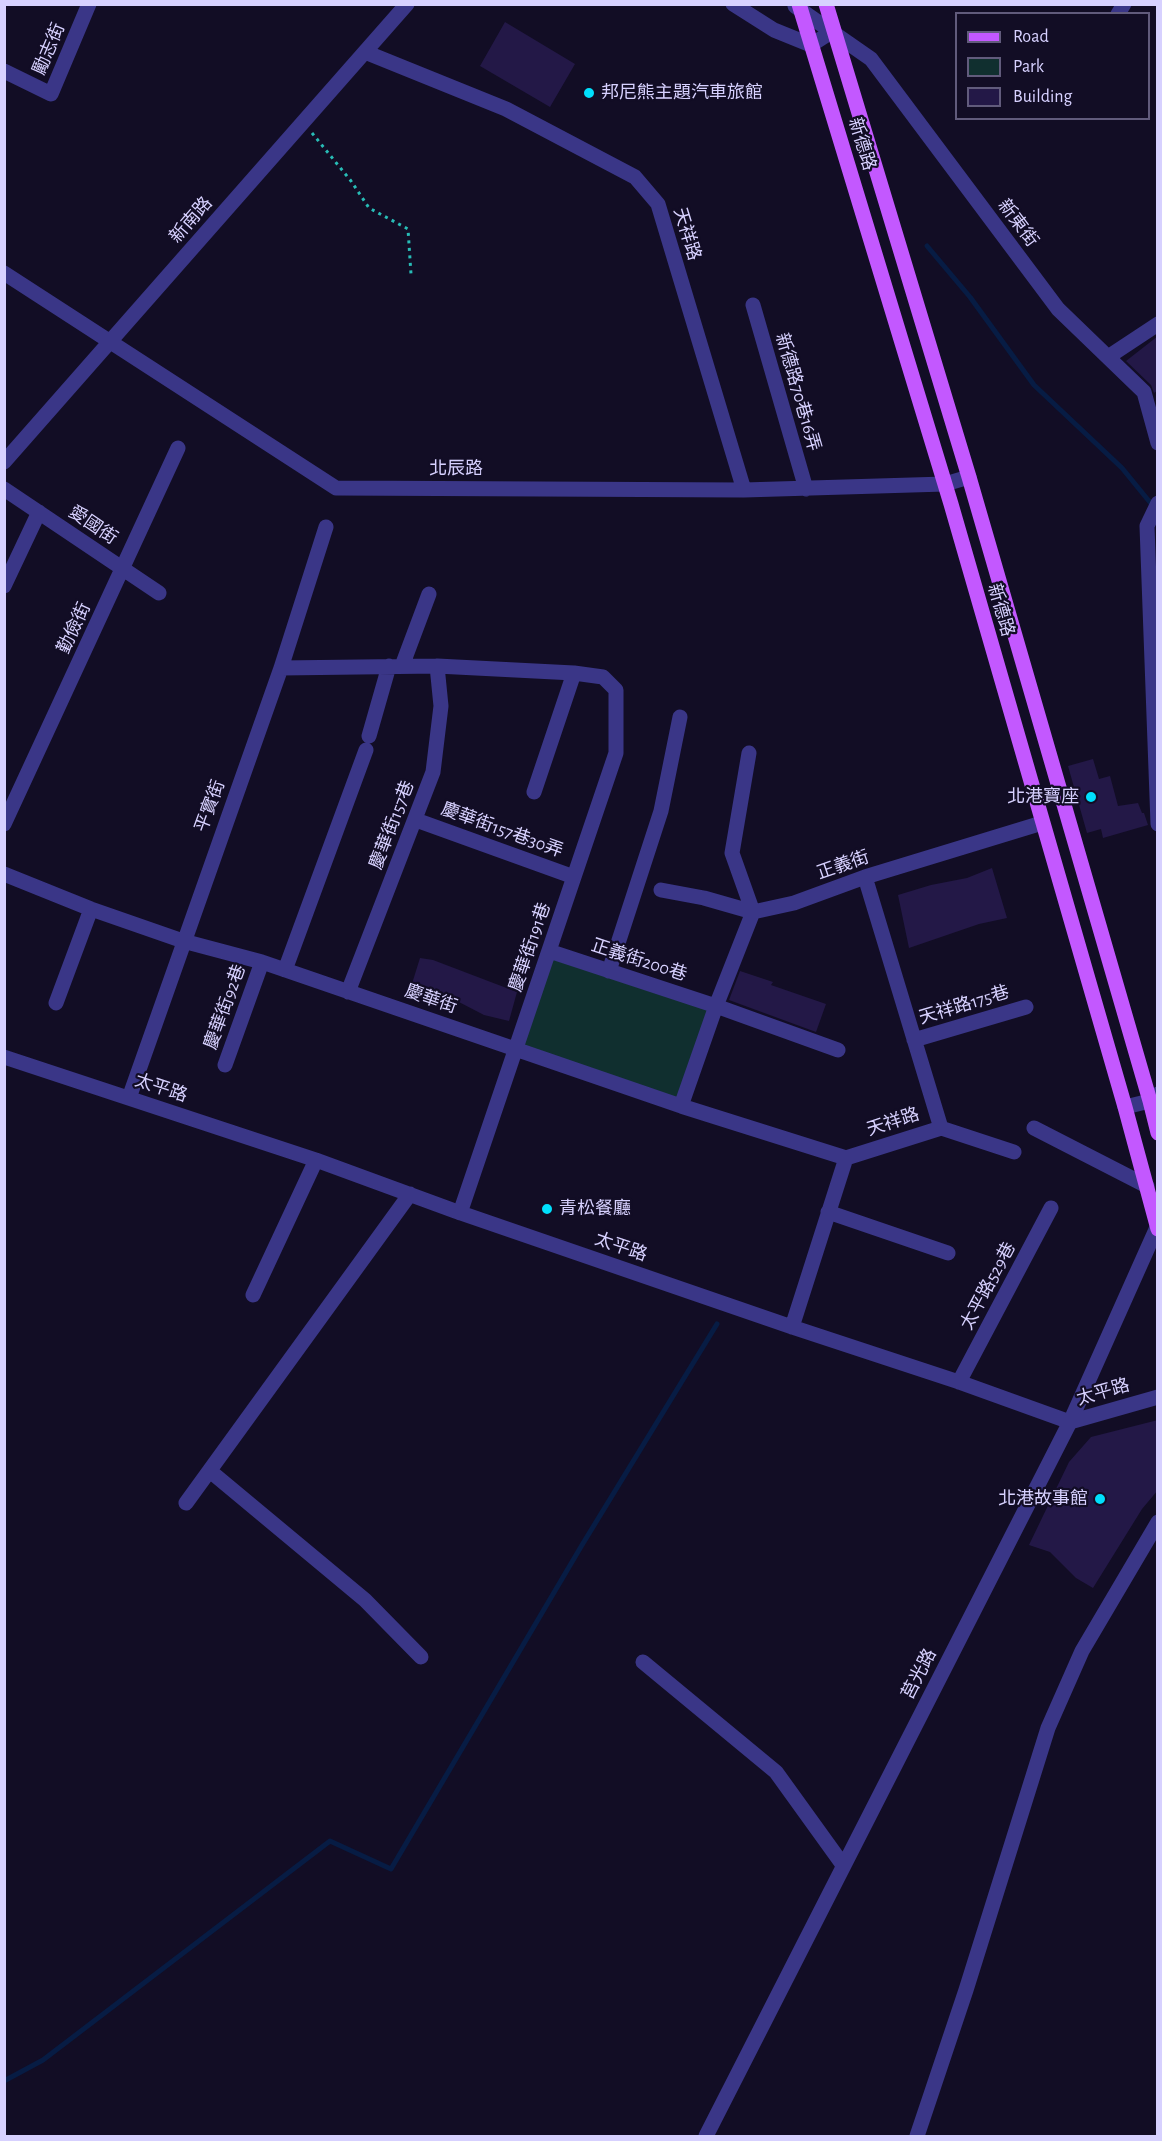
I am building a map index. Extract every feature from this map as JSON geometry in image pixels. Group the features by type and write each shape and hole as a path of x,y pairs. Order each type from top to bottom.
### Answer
{"main road":[{"name":"新德路","path":"826,4 1154,1097 1158,1133"},
{"name":"新德路","path":"797,6 811,45 945,484 1125,1107 1157,1226"}],"street":[{"name":"勵志街","path":"4,70 51,94 89,4"},
{"name":"新南路","path":"4,462 407,4"},
{"path":"733,4 774,30 811,45 833,31"},
{"name":"新東街","path":"797,6 871,59 1058,309 1144,392 1158,443"},
{"name":"天祥路","path":"365,52 506,109 635,177 658,204 744,490"},
{"name":"北辰路","path":"4,273 336,488 806,489 945,484 969,477"},
{"name":"新德路70巷16弄","path":"753,305 806,489"},
{"path":"1108,357 1158,324"},
{"name":"勤儉街","path":"4,824 178,448"},
{"name":"愛國街","path":"4,489 159,594"},
{"path":"1158,503 1147,526 1158,824"},
{"path":"4,586 39,512"},
{"name":"平實街","path":"129,1098 281,668 326,527"},
{"path":"285,970 396,666 429,594"},
{"path":"281,668 437,666 574,673 534,792"},
{"name":"慶華街157巷","path":"348,992 433,772 441,706 437,666"},
{"name":"慶華街191巷","path":"460,1213 615,753 616,690 603,677 574,673"},
{"path":"609,971 661,811 680,717"},
{"path":"681,1106 716,1006 753,912 732,853 749,753"},
{"name":"慶華街157巷30弄","path":"416,820 574,877"},
{"name":"正義街","path":"753,912 794,903 865,877 1042,823"},
{"name":"慶華街","path":"4,874 92,909 183,941 262,962 681,1106 846,1158"},
{"name":"天祥路","path":"846,1158 941,1128 865,877"},
{"path":"661,890 704,898 753,912"},
{"path":"56,1004 92,909"},
{"name":"正義街200巷","path":"549,951 716,1006"},
{"name":"慶華街92巷","path":"225,1065 262,962"},
{"path":"716,1006 838,1050"},
{"name":"天祥路175巷","path":"914,1040 1026,1007"},
{"name":"太平路","path":"4,1057 316,1160 460,1213 959,1382 1070,1422 1158,1397"},
{"path":"1125,1107 1154,1097"},
{"path":"941,1128 1014,1152"},
{"path":"1034,1128 1147,1186"},
{"path":"792,1327 846,1158"},
{"path":"253,1295 316,1160"},
{"path":"186,1503 410,1194"},
{"name":"太平路529巷","path":"959,1382 1051,1208"},
{"path":"828,1212 948,1253"},
{"name":"莒光路","path":"706,2136 1070,1422 1157,1226"},
{"path":"210,1471 365,1600 421,1658"},
{"path":"917,2136 966,1990 1048,1728 1082,1651 1158,1522"},
{"path":"643,1662 776,1772 843,1865"}],"path":[{"path":"303,122 351,181 369,208 408,229 411,274"}],"green space":[{"path":"549,951 716,1006 681,1106 516,1049"}],"building":[{"path":"505,22 575,64 550,107 480,66"},
{"path":"1158,336 1158,390 1154,393 1151,385 1126,361"},
{"name":"北港寶座","path":"1093,759 1099,779 1110,776 1118,806 1138,803 1148,825 1103,838 1101,829 1087,833 1068,766"},
{"path":"992,868 1007,918 979,924 909,948 898,895 931,885 967,878"},
{"path":"420,958 433,960 517,992 509,1021 484,1015 457,1001 456,1005 445,1003 421,990 410,990"},
{"path":"740,971 773,982 771,985 826,1004 816,1032 729,1000"},
{"name":"北港故事館","path":"1158,1420 1158,1490 1142,1509 1093,1588 1076,1578 1050,1552 1029,1545 1069,1462 1091,1437"}],"waterway":[{"path":"927,246 970,297 1034,385 1122,468 1153,506"},
{"path":"4,2081 43,2060 330,1841 391,1869 582,1545 717,1324"}],"place":[{"name":"邦尼熊主題汽車旅館","path":"589,93"},
{"name":"北港寶座","path":"1091,797"},
{"name":"青松餐廳","path":"547,1209"},
{"name":"北港故事館","path":"1100,1499"}]}
